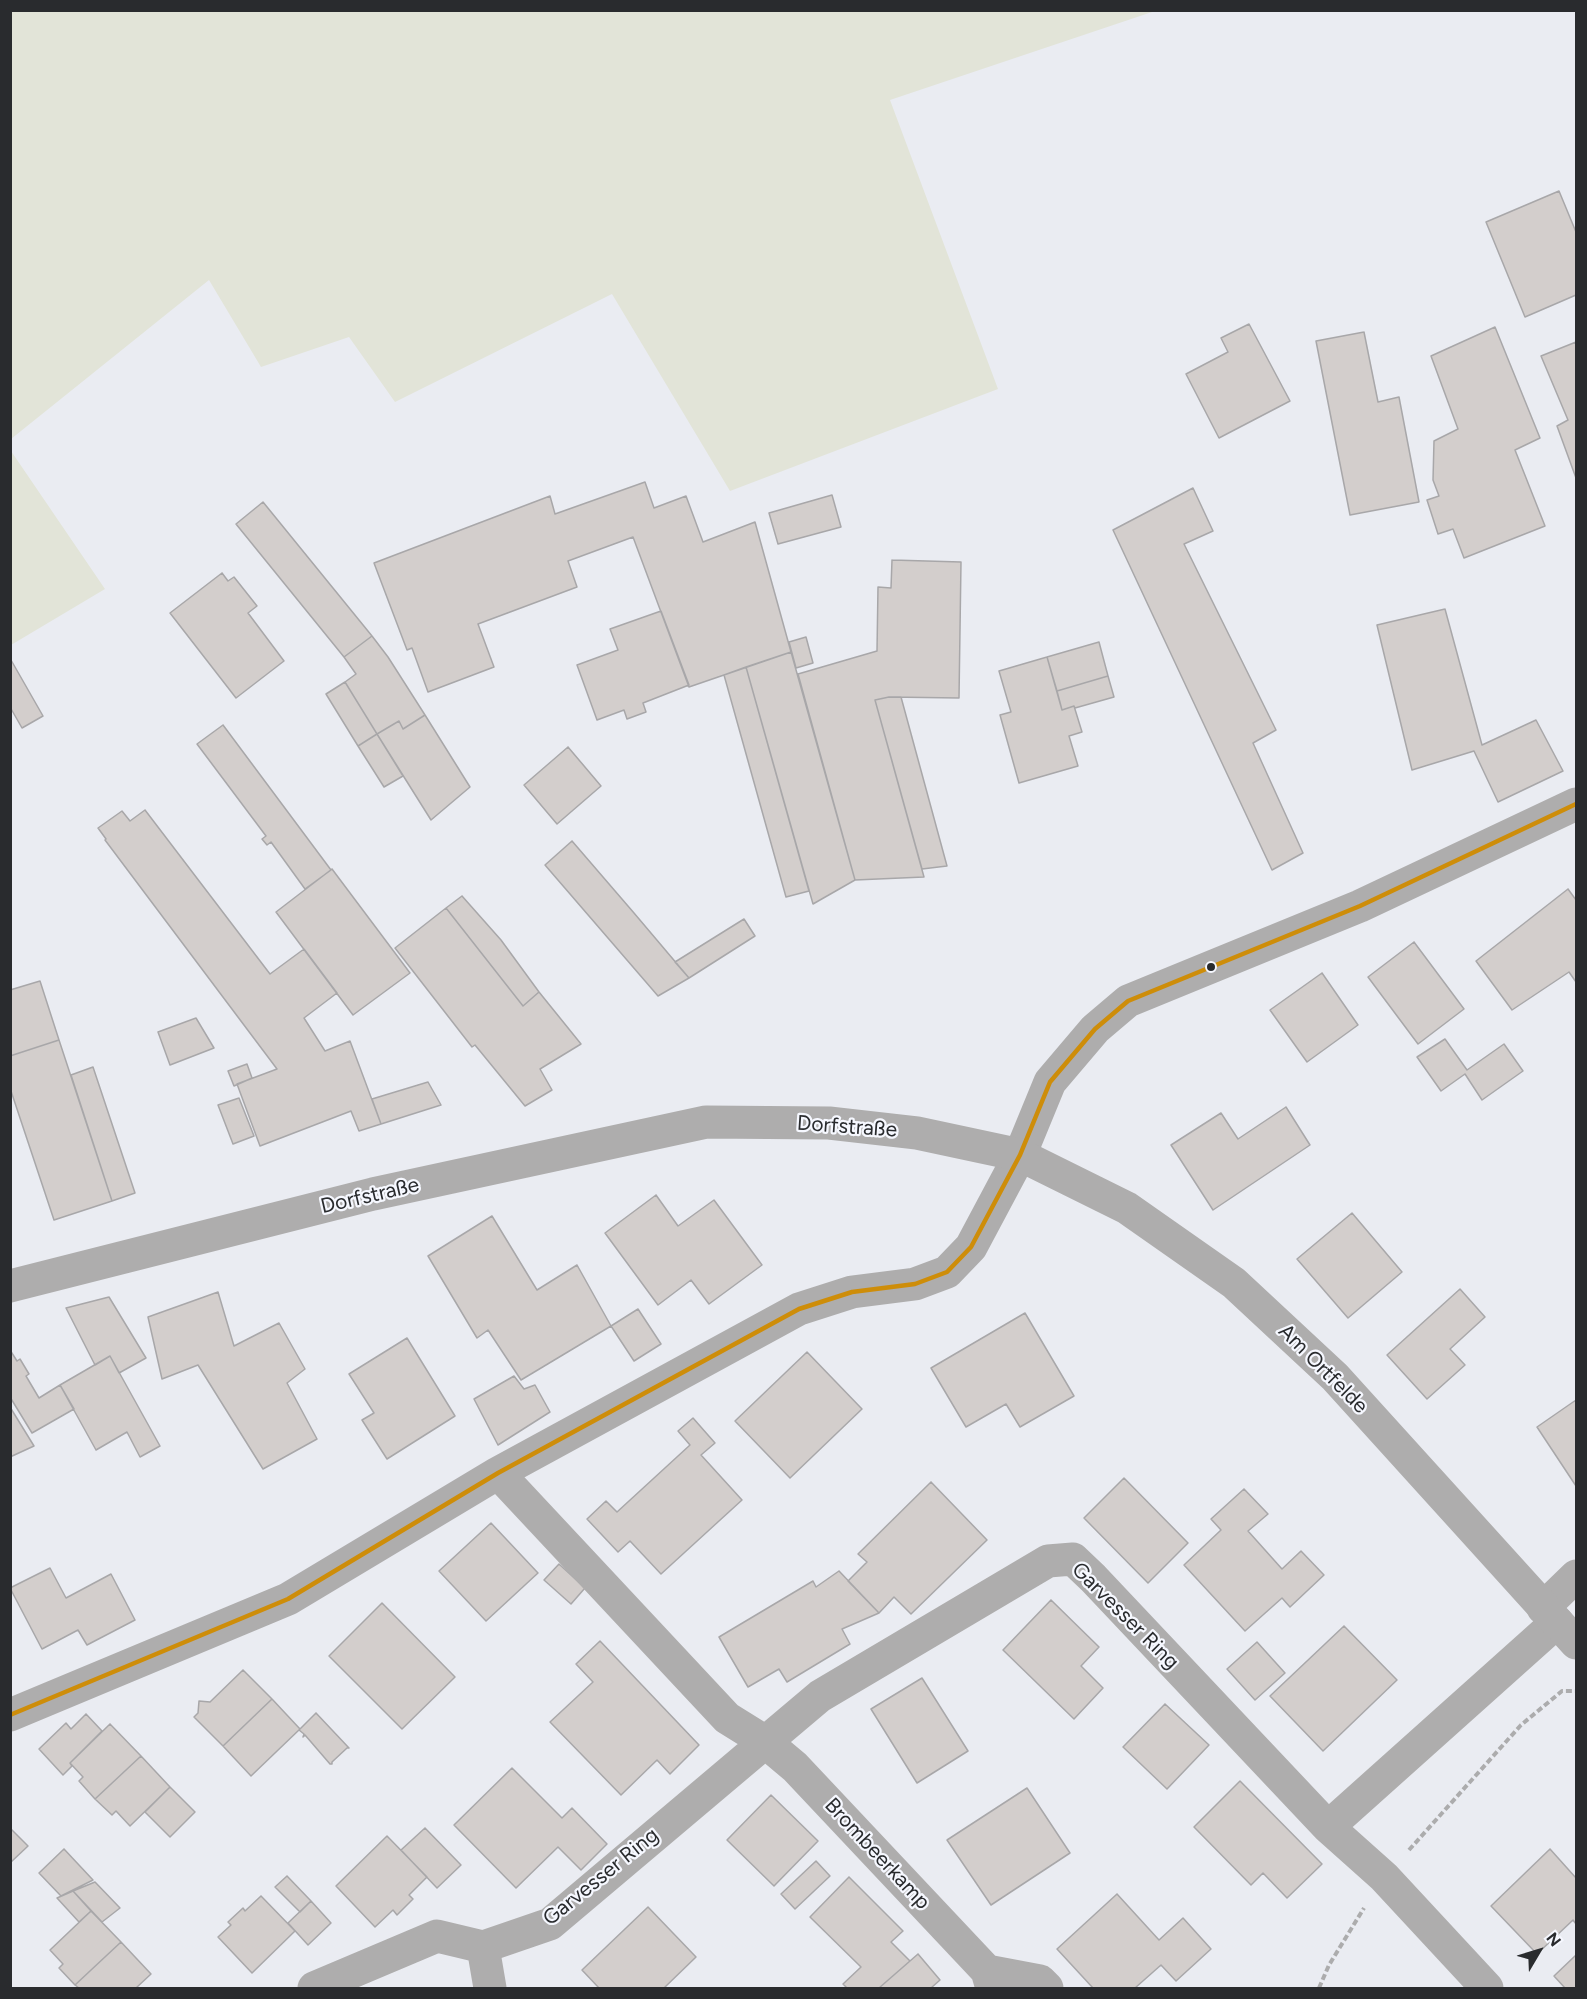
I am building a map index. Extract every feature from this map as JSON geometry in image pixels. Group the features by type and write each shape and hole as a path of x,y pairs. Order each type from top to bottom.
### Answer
{"street":[{"path":"10,1715 288,1599 498,1473 799,1309 852,1292 915,1284 946,1272 972,1247 1020,1155 1050,1082 1095,1029 1128,1001 1360,906 1576,804"},
{"name":"Dorfstraße","path":"10,1286 373,1194 706,1122 829,1123 917,1133 1020,1155"},
{"name":"Am Ortfelde","path":"1020,1155 1127,1208 1234,1283 1335,1377 1559,1624"},
{"path":"498,1473 727,1718 765,1741"},
{"name":"Garvesser Ring","path":"483,1947 550,1924 820,1696 1048,1561 1073,1559 1329,1827 1384,1877 1487,1989"},
{"path":"1329,1827 1559,1624 1576,1576"},
{"name":"Brombeerkamp","path":"765,1741 795,1767 989,1980 1040,1981 1047,1989"},
{"path":"314,1989 437,1936 483,1947 490,1989"}],"path":[{"path":"1319,1989 1334,1956 1384,1877 1521,1725 1562,1691 1576,1691"}],"shaded area":[{"path":"11,10 1155,11 890,100 998,389 730,491 612,294 395,402 349,337 261,367 209,280 11,439"},
{"path":"11,451 105,589 11,645 10,644"}],"building":[{"path":"1559,191 1576,232 1576,295 1525,317 1486,222"},
{"path":"1249,324 1290,401 1219,438 1186,374 1228,352 1221,338"},
{"path":"1495,327 1540,438 1515,450 1545,526 1464,558 1453,529 1438,534 1427,500 1439,496 1433,480 1434,441 1458,429 1431,356"},
{"path":"1364,332 1378,402 1399,397 1419,502 1350,515 1316,341"},
{"path":"1576,342 1576,478 1557,426 1568,420 1541,356"},
{"path":"645,482 654,508 686,496 703,542 755,522 791,652 689,687 633,537 568,561 577,587 478,624 494,667 428,692 412,648 407,650 374,563 550,496 555,514"},
{"path":"1193,488 1213,531 1184,544 1276,730 1253,743 1303,853 1272,870 1113,530"},
{"path":"832,495 841,527 778,544 769,513"},
{"path":"263,502 372,636 344,657 236,524"},
{"path":"892,560 961,562 959,698 889,697 875,700 924,877 855,880 798,674 877,651 878,587 891,588"},
{"path":"222,573 228,581 234,577 257,606 248,613 284,661 236,698 170,613"},
{"path":"1445,609 1482,745 1536,720 1563,771 1498,802 1474,751 1412,770 1377,625"},
{"path":"661,611 689,685 643,703 646,712 627,719 624,710 597,720 577,665 618,650 610,629"},
{"path":"372,636 425,715 403,729 399,721 377,734 345,682 356,674 344,657"},
{"path":"806,637 813,663 796,668 789,642"},
{"path":"1099,642 1108,676 1057,691 1047,657"},
{"path":"791,652 855,880 813,904 746,667"},
{"path":"1047,657 1062,710 1074,706 1082,732 1069,736 1078,766 1019,783 1000,715 1011,712 999,671"},
{"path":"11,660 43,716 22,728 10,707"},
{"path":"746,667 809,891 786,897 724,675"},
{"path":"1108,676 1114,697 1062,710 1057,691"},
{"path":"345,682 377,734 358,746 326,694"},
{"path":"901,697 947,866 922,869 875,700"},
{"path":"425,715 470,787 431,820 377,734 399,721 403,729"},
{"path":"223,725 331,870 305,889 271,842 267,845 262,839 266,836 197,744"},
{"path":"377,734 403,776 384,787 358,746"},
{"path":"568,747 601,786 557,824 524,785"},
{"path":"145,810 270,974 304,949 337,993 304,1018 325,1051 350,1041 381,1124 359,1131 351,1111 260,1146 237,1084 277,1069 98,828 122,811 130,821"},
{"path":"572,841 689,978 658,996 545,865"},
{"path":"332,869 410,973 353,1015 276,912"},
{"path":"1568,889 1576,900 1576,982 1569,972 1512,1010 1476,961"},
{"path":"462,896 501,940 539,992 523,1006 446,908"},
{"path":"446,908 523,1006 539,992 581,1044 540,1069 552,1090 525,1106 475,1045 472,1047 395,948"},
{"path":"744,919 755,936 689,978 675,962"},
{"path":"1414,942 1464,1009 1418,1044 1368,977"},
{"path":"1322,973 1358,1025 1307,1062 1270,1010"},
{"path":"40,981 59,1040 10,1056 10,990"},
{"path":"196,1018 214,1048 170,1065 158,1032"},
{"path":"1445,1039 1467,1070 1504,1044 1523,1071 1482,1100 1465,1074 1441,1091 1417,1057"},
{"path":"59,1040 112,1201 54,1220 10,1088 10,1056"},
{"path":"247,1064 252,1078 234,1086 228,1071"},
{"path":"93,1067 135,1193 112,1201 71,1075"},
{"path":"428,1082 441,1105 381,1124 372,1099"},
{"path":"239,1098 254,1136 233,1144 218,1105"},
{"path":"1286,1107 1310,1145 1213,1210 1171,1145 1221,1113 1238,1139"},
{"path":"656,1195 678,1226 714,1200 762,1265 709,1304 691,1280 658,1305 605,1233"},
{"path":"1352,1213 1402,1272 1348,1318 1297,1259"},
{"path":"492,1216 537,1290 577,1265 611,1326 521,1380 488,1330 477,1338 428,1256"},
{"path":"1460,1289 1485,1317 1450,1349 1465,1365 1427,1399 1387,1355"},
{"path":"218,1292 234,1346 279,1323 305,1369 287,1383 317,1439 263,1469 198,1365 162,1379 148,1317"},
{"path":"109,1297 146,1358 119,1373 110,1356 95,1365 66,1308"},
{"path":"638,1309 661,1344 634,1361 611,1326"},
{"path":"1025,1313 1074,1396 1020,1427 1006,1404 966,1427 931,1368"},
{"path":"407,1338 455,1416 387,1459 362,1420 374,1413 349,1374"},
{"path":"10,1350 17,1361 20,1359 29,1374 26,1376 39,1398 60,1385 74,1409 32,1433 10,1397"},
{"path":"807,1352 862,1409 790,1478 735,1421"},
{"path":"110,1356 160,1446 140,1457 127,1432 96,1450 60,1385"},
{"path":"514,1376 524,1389 535,1385 550,1412 498,1445 474,1399"},
{"path":"1576,1400 1576,1486 1537,1427"},
{"path":"10,1407 34,1446 10,1457"},
{"path":"693,1418 715,1443 701,1455 742,1500 661,1574 630,1541 618,1552 587,1519 606,1501 617,1512 690,1445 678,1431"},
{"path":"1124,1478 1188,1543 1148,1583 1084,1518"},
{"path":"931,1482 987,1540 911,1614 894,1597 879,1613 848,1581 867,1562 858,1554"},
{"path":"1244,1489 1268,1514 1248,1531 1282,1569 1301,1551 1324,1575 1290,1607 1282,1598 1245,1631 1184,1565 1221,1530 1211,1519"},
{"path":"491,1523 538,1573 486,1621 439,1571"},
{"path":"559,1564 585,1588 571,1604 544,1580"},
{"path":"50,1568 66,1598 111,1574 135,1620 87,1645 78,1630 42,1649 10,1588"},
{"path":"839,1571 879,1613 842,1629 850,1644 787,1682 779,1669 748,1687 719,1637 813,1581 816,1587"},
{"path":"1051,1600 1099,1647 1081,1666 1103,1688 1074,1719 1003,1650"},
{"path":"382,1603 455,1677 402,1729 329,1656"},
{"path":"1344,1626 1397,1680 1323,1751 1270,1696"},
{"path":"600,1641 699,1745 670,1774 657,1760 621,1795 550,1722 593,1682 576,1664"},
{"path":"1257,1642 1285,1673 1255,1700 1227,1669"},
{"path":"243,1670 272,1699 223,1746 194,1717 198,1713 199,1701 210,1702"},
{"path":"922,1678 968,1751 917,1783 871,1709"},
{"path":"272,1699 300,1729 251,1776 223,1746"},
{"path":"1165,1704 1209,1745 1167,1789 1123,1747"},
{"path":"316,1713 349,1748 332,1764 305,1735 303,1737 304,1734 299,1730"},
{"path":"86,1714 102,1731 70,1763 72,1766 63,1775 39,1749 66,1723 71,1729"},
{"path":"110,1724 141,1756 95,1799 79,1781 83,1777 70,1763"},
{"path":"141,1756 170,1787 130,1826 116,1811 112,1815 95,1799"},
{"path":"512,1768 562,1818 572,1808 607,1844 581,1870 558,1847 516,1888 454,1825"},
{"path":"1240,1781 1322,1864 1287,1898 1263,1873 1251,1885 1194,1827"},
{"path":"170,1787 195,1812 170,1837 145,1812"},
{"path":"1027,1788 1070,1853 991,1905 947,1840"},
{"path":"771,1795 818,1841 774,1886 727,1840"},
{"path":"10,1828 28,1846 10,1863"},
{"path":"425,1828 461,1865 437,1888 401,1850"},
{"path":"387,1836 427,1877 409,1895 413,1899 397,1915 393,1910 375,1927 336,1886"},
{"path":"64,1849 93,1880 61,1896 39,1873"},
{"path":"1550,1849 1576,1878 1576,1924 1573,1920 1537,1954 1491,1906"},
{"path":"816,1861 830,1876 795,1909 781,1894"},
{"path":"287,1876 311,1901 300,1912 275,1887"},
{"path":"849,1877 903,1931 891,1942 910,1961 879,1988 847,1988 843,1984 861,1967 810,1917"},
{"path":"95,1882 120,1908 102,1922 73,1891"},
{"path":"73,1891 91,1911 79,1922 57,1898"},
{"path":"1117,1894 1159,1940 1183,1918 1211,1949 1176,1981 1161,1965 1135,1988 1093,1988 1057,1949"},
{"path":"261,1896 295,1931 252,1973 218,1937 231,1925 228,1922 243,1908 245,1911"},
{"path":"311,1901 331,1923 308,1945 288,1923"},
{"path":"648,1907 696,1957 664,1988 599,1988 582,1970"},
{"path":"91,1911 121,1942 75,1985 59,1968 63,1964 50,1950"},
{"path":"121,1942 151,1974 136,1988 79,1988 75,1985"},
{"path":"918,1954 940,1980 931,1988 879,1988"},
{"path":"1576,1955 1576,1988 1565,1988 1554,1976"}],"transit line":[{"path":"10,1715 288,1599 498,1473 799,1309 852,1292 915,1284 947,1272 971,1247 1020,1155 1050,1082 1095,1029 1128,1001 1360,906 1576,804"}]}
